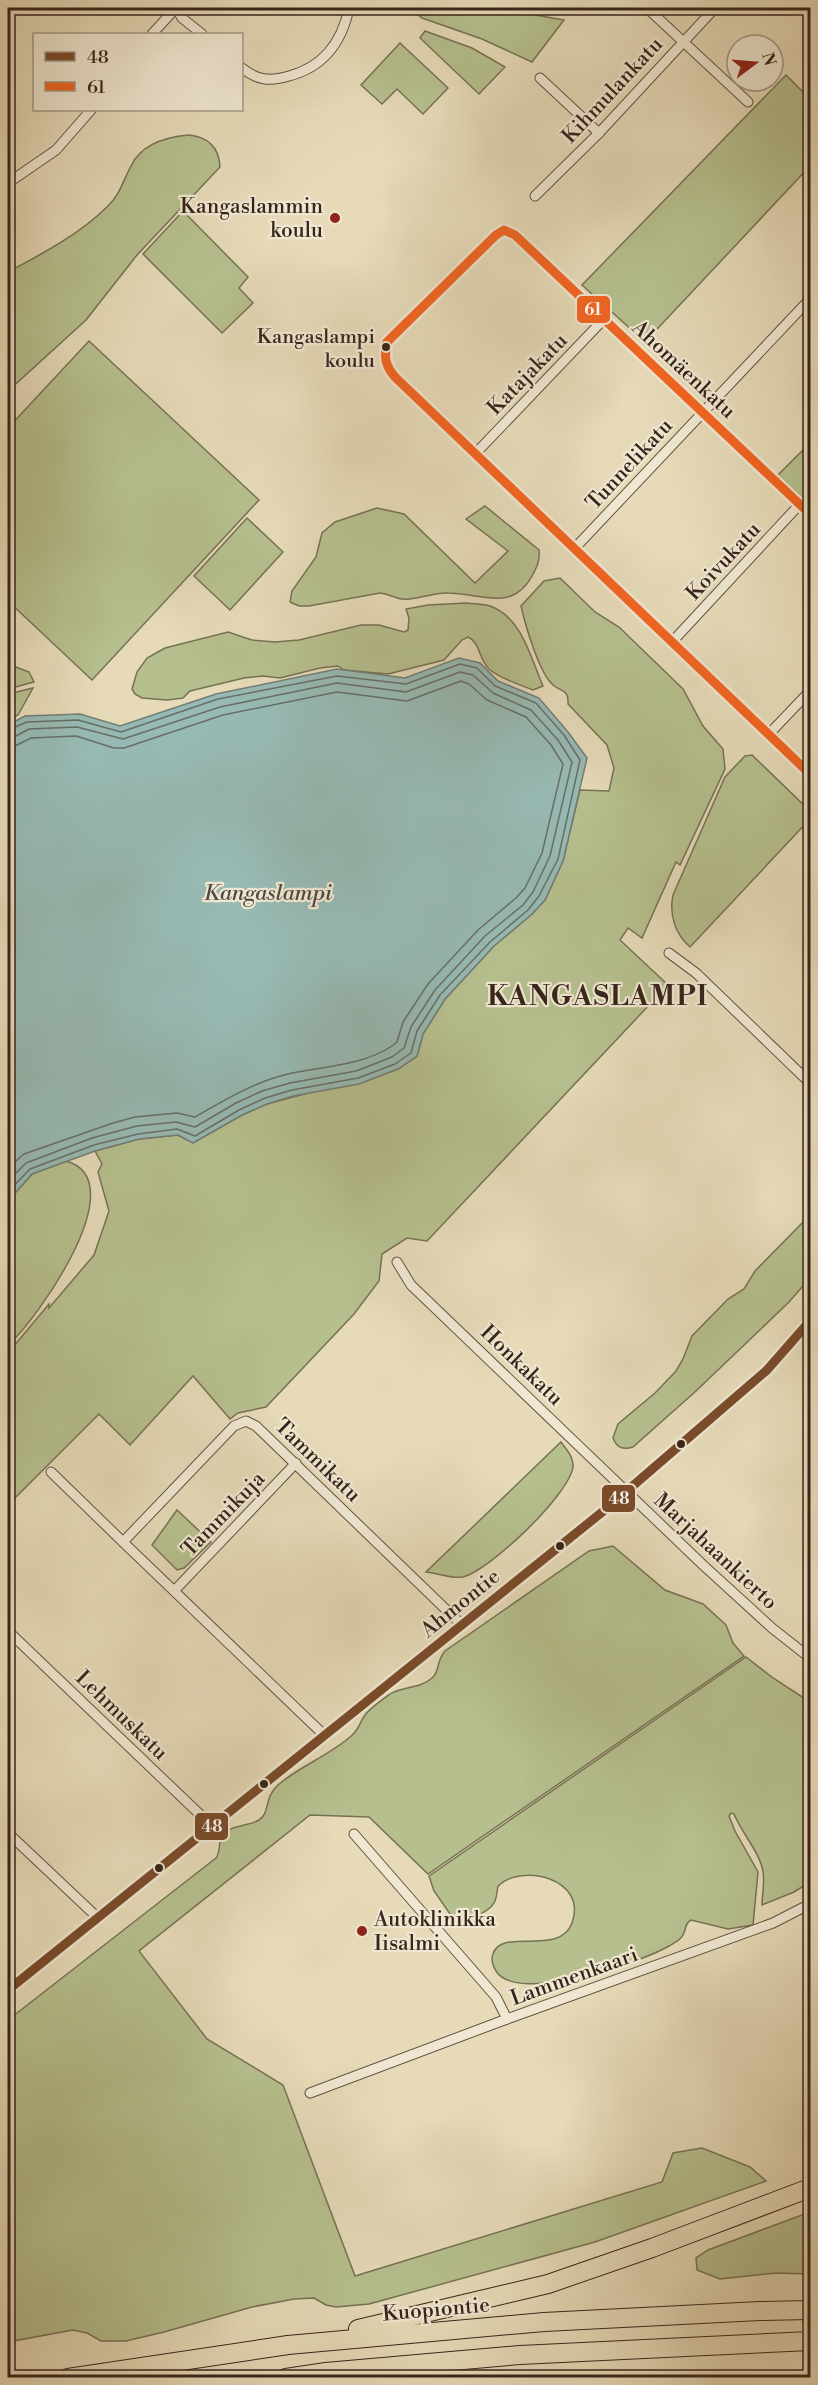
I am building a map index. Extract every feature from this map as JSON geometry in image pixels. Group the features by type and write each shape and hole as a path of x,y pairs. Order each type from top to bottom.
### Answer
{"highway":[{"path":"288,2345 548,2284 634,2255 810,2188"},
{"name":"Kuopiontie","path":"68,2378 288,2345 544,2322 810,2310"},
{"path":"286,2378 520,2355 780,2341 810,2342"}],"street":[{"path":"153,33 176,8 182,18 201,33"},
{"path":"243,69 251,76 271,80 296,74 311,67 322,60 337,42 350,8"},
{"path":"647,8 748,102"},
{"name":"Kihmulankatu","path":"535,196 599,133 715,8"},
{"path":"540,78 599,133"},
{"path":"8,183 56,150 90,111"},
{"name":"Ahomäenkatu","path":"475,454 386,366 384,354 387,342 496,235 504,230 515,235 810,514"},
{"name":"Tunnelikatu","path":"574,549 810,299"},
{"name":"Katajakatu","path":"475,454 604,319"},
{"path":"475,454 810,774"},
{"name":"Koivukatu","path":"672,642 800,504"},
{"path":"769,734 810,691"},
{"path":"669,953 696,973 810,1083"},
{"name":"Honkakatu","path":"397,1262 411,1285 627,1490"},
{"name":"Ahmontie","path":"8,1990 627,1490 767,1370 810,1321"},
{"name":"Tammikatu","path":"123,1542 240,1422 251,1422 462,1624"},
{"name":"Tammikuja","path":"175,1590 296,1463"},
{"path":"51,1472 324,1736"},
{"name":"Marjahaankierto","path":"627,1490 752,1610 810,1658"},
{"name":"Lehmuskatu","path":"8,1630 212,1826"},
{"path":"8,1833 98,1918"},
{"name":"Lammenkaari","path":"354,1834 496,1997 507,2019 773,1923 810,1904"},
{"path":"310,2093 507,2019"}],"green space":[{"path":"410,8 496,8 564,20 532,62 482,39 422,18"},
{"path":"425,31 472,48 505,67 479,94 420,38"},
{"path":"400,43 448,88 423,114 397,89 382,104 361,85"},
{"path":"785,76 810,99 810,166 645,342 582,285 769,93 785,93"},
{"path":"189,135 202,138 211,144 217,154 220,167 137,255 86,320 8,391 8,272 60,243 97,216 116,197 135,158 141,152 163,140"},
{"path":"183,211 248,277 239,288 253,303 222,333 143,254"},
{"path":"89,341 259,500 92,680 8,601 8,428"},
{"path":"810,443 810,505 778,475"},
{"path":"485,506 539,550 539,561 534,573 524,587 515,594 505,598 494,598 442,593 408,599 380,593 309,606 299,606 290,602 292,591 316,557 322,533 335,522 377,508 404,514 475,583 508,551 466,519"},
{"path":"247,518 283,552 230,610 194,576"},
{"path":"560,578 595,612 619,627 683,689 703,726 723,749 725,769 680,865 676,862 642,938 628,928 620,940 668,985 427,1241 407,1238 382,1254 379,1281 354,1314 266,1407 238,1413 230,1419 193,1376 130,1445 99,1414 8,1505 8,1353 94,1255 109,1211 98,1172 102,1164 95,1151 139,1139 178,1135 193,1143 242,1115 267,1104 398,1069 417,1056 423,1034 445,999 494,946 545,900 563,861 580,790 609,791 614,768 607,745 568,704 566,693 548,679 533,648 526,624 521,606 544,581"},
{"path":"467,603 490,606 501,611 510,619 524,640 543,686 533,690 493,673 486,665 475,643 468,637 462,640 444,660 388,674 344,670 338,666 320,668 280,678 263,676 244,678 190,691 183,698 167,700 142,698 132,689 137,672 147,658 165,648 228,632 252,640 275,642 299,640 361,625 379,625 404,632 408,630 409,618 406,609 428,605"},
{"path":"8,664 29,672 34,682 8,689"},
{"path":"33,688 18,715 8,720 8,694"},
{"path":"752,755 810,811 810,819 690,947 680,936 674,923 673,895 725,777 745,756"},
{"path":"66,1161 85,1173 91,1194 86,1221 74,1251 58,1281 22,1331 8,1345 8,1201 32,1174"},
{"path":"810,1215 810,1278 789,1302 696,1391 633,1447 618,1446 613,1438 618,1424 655,1393 676,1371 692,1336 728,1299 744,1289 755,1271"},
{"path":"561,1442 569,1453 573,1467 558,1495 527,1530 491,1561 463,1577 449,1577 426,1572"},
{"path":"177,1510 211,1542 184,1568 177,1570 152,1545"},
{"path":"613,1546 665,1590 703,1604 726,1625 733,1643 744,1656 428,1874 369,1817 310,1815 139,1951 207,2039 283,2085 355,2276 662,2182 673,2153 702,2148 750,2167 766,2181 595,2242 369,2304 336,2307 326,2305 314,2298 294,2299 252,2307 126,2341 101,2341 87,2333 73,2330 8,2342 8,2020 216,1858 225,1832 263,1817 273,1790 295,1772 333,1750 350,1737 358,1729 370,1709 395,1691 427,1682 434,1676 445,1651 589,1551"},
{"path":"746,1657 810,1702 810,1882 794,1892 762,1905 764,1880 761,1865 755,1850 734,1814 731,1813 729,1816 735,1831 758,1872 753,1925 728,1929 691,1920 686,1925 681,1938 655,1953 608,1970 553,1982 528,1984 508,1980 496,1971 492,1958 498,1946 518,1941 544,1941 565,1933 572,1923 574,1908 570,1895 562,1885 550,1879 522,1876 508,1879 498,1886 492,1906 483,1913 455,1921 434,1891 429,1876"},
{"path":"810,2212 810,2274 776,2273 720,2279 697,2270 696,2258 708,2250"}],"water":[{"name":"Kangaslampi","path":"459,658 480,663 498,681 539,698 587,758 563,861 545,900 494,946 445,999 423,1034 417,1056 398,1069 359,1084 293,1096 267,1104 242,1115 193,1143 178,1135 139,1139 95,1151 32,1174 8,1201 8,725 25,716 80,714 120,726 216,694 337,669 405,678"}],"transit line":[{"name":"61","path":"810,514 515,235 504,230 496,235 387,342 386,361 395,377 810,774"},
{"name":"48","path":"8,1990 606,1509 767,1370 810,1321"}],"place":[{"name":"Kangaslammin koulu","path":"335,218"},
{"name":"Kangaslampi koulu","path":"386,347"},
{"name":"Autoklinikka Iisalmi","path":"362,1931"}],"district":[{"name":"KANGASLAMPI","path":"598,996"}]}
